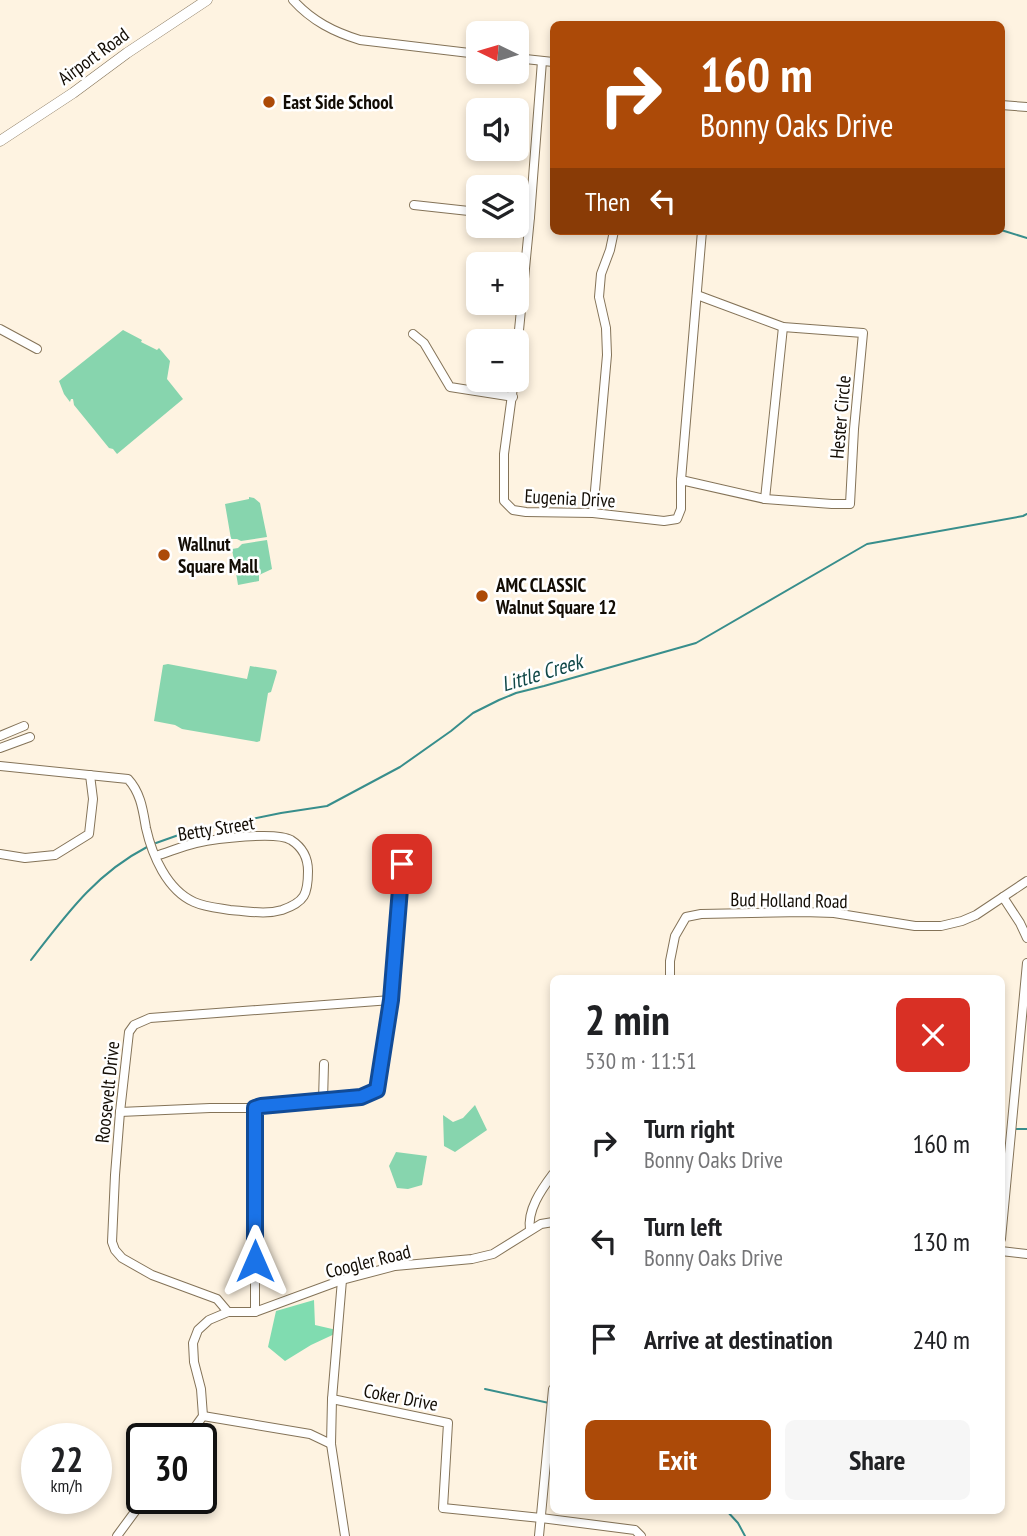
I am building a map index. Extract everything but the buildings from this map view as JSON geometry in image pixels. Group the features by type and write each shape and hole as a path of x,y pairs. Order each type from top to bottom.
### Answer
{"street":[{"name":"Airport Road","path":"0,141 207,0"},
{"path":"293,0 323,26 342,35 360,40 466,53"},
{"path":"529,60 550,62"},
{"path":"519,329 542,61"},
{"path":"1005,105 1027,107"},
{"path":"414,205 466,211"},
{"path":"593,513 607,355 606,328 599,297 601,274 613,235"},
{"path":"681,480 702,235"},
{"name":"Hester Circle","path":"681,480 765,499 850,504 863,334 783,327 697,295"},
{"path":"765,499 783,327"},
{"path":"0,328 37,349"},
{"path":"413,334 424,343 450,387 513,397"},
{"name":"Eugenia Drive","path":"513,392 505,454 504,501 513,510 593,513 664,522 677,519 681,509 681,480"},
{"path":"0,736 24,726"},
{"path":"0,748 30,737"},
{"name":"Betty Street","path":"0,766 128,779 140,797 148,837 156,856 162,869 182,894 193,902 211,908 271,914 296,905 307,892 309,867 304,852 289,839 234,837 195,843 156,856"},
{"path":"0,854 25,859 55,855 89,834 93,799 90,775"},
{"path":"120,1112 255,1108 361,1097 377,1090 391,1000 402,864"},
{"name":"Bud Holland Road","path":"670,975 675,936 686,916 834,913 915,926 941,926 976,915 1027,881"},
{"path":"1003,897 1027,938"},
{"path":"1005,1197 1027,963"},
{"name":"Roosevelt Drive","path":"228,1312 216,1300 152,1275 122,1258 112,1242 120,1112 129,1032 134,1025 150,1018 391,1000"},
{"path":"323,1101 324,1064"},
{"path":"255,1108 255,1312"},
{"path":"530,1230 530,1213 550,1178"},
{"name":"Coogler Road","path":"228,1312 255,1312 342,1280 395,1266 482,1257 492,1254 541,1224 550,1222"},
{"path":"1005,1251 1027,1254"},
{"path":"342,1280 331,1444 345,1536"},
{"path":"198,1423 203,1416 193,1343 198,1330 209,1320 228,1312"},
{"name":"Coker Drive","path":"332,1399 448,1423 443,1508 541,1518"},
{"path":"203,1416 331,1444"},
{"path":"539,1536 550,1421"},
{"path":"117,1536 133,1514"},
{"path":"541,1518 635,1530 641,1536"}],"green space":[{"path":"123,330 157,350 159,348 170,361 167,379 183,399 117,454 74,405 73,399 70,402 59,381"},
{"path":"249,497 260,503 267,537 241,541 231,539 225,504"},
{"path":"267,540 272,569 259,575 259,581 238,585 232,549 242,544"},
{"path":"163,665 247,679 250,666 276,670 271,692 268,693 260,741 182,729 154,721"},
{"path":"475,1105 487,1130 455,1152 444,1146 443,1115 453,1122 463,1118"},
{"path":"396,1152 427,1156 422,1185 408,1189 397,1188 389,1166"},
{"path":"314,1300 315,1325 341,1331 285,1361 268,1347 276,1311"}],"waterway":[{"path":"1005,231 1027,238"},
{"name":"Little Creek","path":"156,843 187,832 327,806 400,767 473,713 499,700 696,643 867,544 1027,514"},
{"name":"Little Creek","path":"31,960 69,912 97,883 147,847"},
{"path":"1016,1129 1027,1129"},
{"path":"485,1389 549,1403"},
{"path":"730,1514 745,1536"}],"place":[{"name":"East Side School","path":"269,102"},
{"name":"Wallnut Square Mall","path":"164,555"},
{"name":"AMC CLASSIC Walnut Square 12","path":"482,596"}],"route":[{"path":"255,1261 255,1108 361,1097 377,1090 391,1000 402,864"}]}
